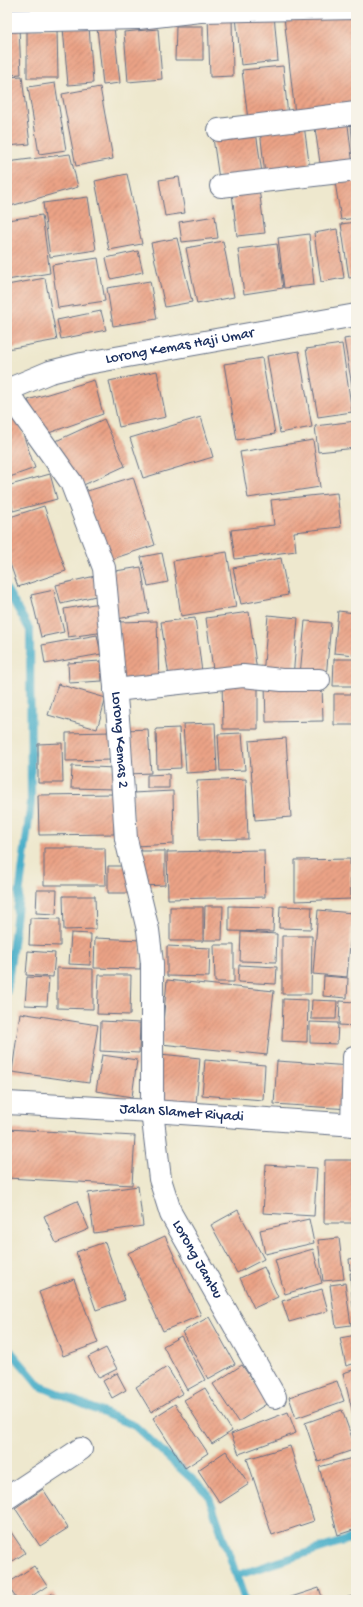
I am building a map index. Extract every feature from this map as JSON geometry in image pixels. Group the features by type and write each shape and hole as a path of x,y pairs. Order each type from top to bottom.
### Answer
{"street":[{"path":"7,21 78,13 138,18 200,11 356,8"},
{"path":"219,130 356,113"},
{"path":"221,186 356,170"},
{"name":"Lorong Kemas Haji Umar","path":"7,391 50,372 82,364 356,315"},
{"name":"Lorong Kemas 2","path":"7,391 71,482 104,568 126,839 148,930 152,963 152,1111"},
{"path":"115,690 243,676 282,680 319,680"},
{"path":"354,1057 354,1125"},
{"name":"Jalan Slamet Riyadi","path":"7,1103 354,1125"},
{"name":"Lorong Jambu","path":"152,1111 160,1179 171,1214 275,1397"},
{"path":"7,1498 81,1449"}],"building":[{"path":"7,7 16,7 16,17 7,17"},
{"path":"25,7 68,7 68,11 25,15"},
{"path":"354,9 356,26 356,107 295,114 284,17"},
{"path":"274,14 278,61 241,65 236,17"},
{"path":"232,16 233,76 210,77 208,17"},
{"path":"89,26 93,83 68,85 63,28"},
{"path":"176,26 203,26 203,60 175,60"},
{"path":"7,27 19,27 21,74 7,75"},
{"path":"114,27 120,83 103,85 97,28"},
{"path":"27,29 57,29 58,78 27,78"},
{"path":"158,29 162,79 128,82 124,32"},
{"path":"283,66 288,116 248,120 242,70"},
{"path":"22,76 30,144 7,146 7,77"},
{"path":"55,83 66,150 39,154 28,87"},
{"path":"100,87 113,159 76,166 62,94"},
{"path":"356,115 356,167 355,167 350,116"},
{"path":"347,117 353,166 321,170 314,121"},
{"path":"304,125 310,170 265,175 260,130"},
{"path":"256,132 262,173 219,179 213,138"},
{"path":"70,154 78,187 7,207 7,162"},
{"path":"127,174 142,244 109,250 95,181"},
{"path":"179,177 185,213 165,216 159,180"},
{"path":"356,179 356,218 341,220 335,182"},
{"path":"259,189 265,233 237,236 232,193"},
{"path":"88,197 96,250 50,257 43,203"},
{"path":"42,215 50,273 7,280 7,220"},
{"path":"215,216 218,238 182,242 179,222"},
{"path":"356,222 356,277 349,278 341,224"},
{"path":"337,229 344,278 321,282 314,233"},
{"path":"309,234 314,285 284,288 278,238"},
{"path":"177,238 192,302 165,307 151,243"},
{"path":"223,241 234,297 197,304 186,248"},
{"path":"277,244 283,288 244,294 238,249"},
{"path":"138,251 143,272 111,279 106,258"},
{"path":"98,258 105,301 58,308 52,265"},
{"path":"45,278 57,340 7,349 7,285"},
{"path":"150,281 157,319 113,326 107,288"},
{"path":"101,311 106,330 61,339 57,320"},
{"path":"356,337 356,398 354,398 344,339"},
{"path":"342,344 352,412 318,417 306,349"},
{"path":"299,351 312,427 280,433 267,356"},
{"path":"262,358 275,434 237,440 224,364"},
{"path":"157,371 166,417 119,427 109,381"},
{"path":"94,380 103,414 43,435 28,400"},
{"path":"16,414 35,468 7,478 7,417"},
{"path":"201,417 213,457 143,478 130,438"},
{"path":"104,419 125,466 77,488 56,441"},
{"path":"356,421 356,448 318,452 315,426"},
{"path":"313,440 320,487 248,498 240,452"},
{"path":"50,474 57,499 13,511 7,486"},
{"path":"133,477 155,545 106,561 84,492"},
{"path":"337,493 341,527 294,532 296,551 235,559 231,530 274,525 271,500"},
{"path":"44,506 66,571 18,587 7,555 7,518"},
{"path":"227,552 236,607 181,616 173,561"},
{"path":"162,553 168,582 148,586 141,557"},
{"path":"281,558 288,595 241,604 233,568"},
{"path":"141,567 149,613 117,619 109,572"},
{"path":"95,576 100,595 61,604 56,585"},
{"path":"54,590 64,632 41,637 31,595"},
{"path":"100,603 105,632 68,637 64,609"},
{"path":"338,611 356,613 356,655 334,653"},
{"path":"249,612 257,672 214,677 206,618"},
{"path":"268,615 298,618 293,678 263,676"},
{"path":"195,618 202,672 169,677 161,622"},
{"path":"157,621 159,682 120,683 119,622"},
{"path":"305,621 331,623 326,678 300,675"},
{"path":"97,635 101,654 45,664 42,645"},
{"path":"334,659 356,659 356,686 333,686"},
{"path":"101,661 102,681 69,683 68,663"},
{"path":"222,680 258,680 258,729 223,729"},
{"path":"322,683 323,721 266,722 265,684"},
{"path":"58,684 106,698 97,729 48,715"},
{"path":"334,694 356,694 356,725 334,725"},
{"path":"215,723 217,771 186,773 183,724"},
{"path":"179,728 181,768 157,769 156,729"},
{"path":"148,729 151,773 129,774 126,730"},
{"path":"111,732 112,760 66,761 66,733"},
{"path":"242,733 245,770 220,771 218,734"},
{"path":"286,738 291,817 255,820 249,741"},
{"path":"62,743 63,783 38,783 38,744"},
{"path":"72,766 115,768 114,789 71,788"},
{"path":"169,774 169,788 147,788 147,775"},
{"path":"246,779 248,839 199,840 197,781"},
{"path":"173,791 174,844 134,846 132,793"},
{"path":"114,794 114,834 39,835 38,795"},
{"path":"44,848 105,848 106,885 44,885"},
{"path":"264,850 265,897 168,899 167,852"},
{"path":"136,851 165,851 165,885 142,886"},
{"path":"350,859 351,899 295,901 295,860"},
{"path":"108,866 131,866 131,893 108,893"},
{"path":"37,890 57,890 56,914 36,913"},
{"path":"63,896 95,896 96,929 64,930"},
{"path":"205,906 223,906 222,940 204,940"},
{"path":"229,906 274,907 273,932 229,931"},
{"path":"280,906 312,907 311,929 279,928"},
{"path":"170,907 203,907 203,941 170,941"},
{"path":"318,910 353,913 347,977 313,974"},
{"path":"30,918 60,919 60,946 29,945"},
{"path":"241,932 277,934 276,962 240,961"},
{"path":"71,933 91,934 90,965 69,964"},
{"path":"282,936 312,936 311,994 282,994"},
{"path":"95,938 141,940 140,969 94,968"},
{"path":"214,945 234,945 234,982 215,982"},
{"path":"167,946 210,948 209,977 167,976"},
{"path":"28,951 55,953 53,977 26,975"},
{"path":"239,965 277,967 276,984 238,982"},
{"path":"57,968 93,969 93,1009 57,1008"},
{"path":"99,975 131,975 130,1015 97,1014"},
{"path":"324,976 348,978 347,998 323,996"},
{"path":"27,977 49,978 47,1006 25,1005"},
{"path":"167,980 274,991 267,1055 161,1044"},
{"path":"283,999 308,1000 307,1042 282,1041"},
{"path":"312,1000 337,1001 336,1019 311,1019"},
{"path":"340,1001 356,1002 356,1026 339,1025"},
{"path":"20,1013 98,1025 89,1083 12,1072"},
{"path":"101,1021 140,1023 139,1053 100,1051"},
{"path":"310,1022 338,1023 337,1044 310,1043"},
{"path":"160,1054 200,1058 196,1105 156,1101"},
{"path":"102,1055 137,1060 132,1097 96,1091"},
{"path":"205,1060 265,1065 263,1100 202,1095"},
{"path":"277,1061 351,1066 349,1109 274,1104"},
{"path":"7,1129 135,1136 132,1185 7,1178"},
{"path":"325,1160 354,1160 354,1223 324,1223"},
{"path":"266,1165 317,1168 314,1216 263,1213"},
{"path":"138,1186 143,1226 94,1233 88,1193"},
{"path":"77,1201 89,1229 56,1243 44,1216"},
{"path":"238,1210 264,1259 237,1273 211,1225"},
{"path":"309,1219 314,1243 265,1254 260,1230"},
{"path":"165,1236 201,1315 163,1331 128,1253"},
{"path":"339,1238 344,1279 323,1281 318,1240"},
{"path":"105,1242 125,1300 96,1310 76,1252"},
{"path":"313,1249 322,1283 285,1294 275,1260"},
{"path":"356,1258 356,1270 350,1270 349,1259"},
{"path":"264,1267 278,1297 254,1308 240,1278"},
{"path":"350,1273 356,1273 356,1306 353,1307"},
{"path":"74,1279 98,1343 63,1356 39,1292"},
{"path":"345,1283 351,1325 336,1327 330,1285"},
{"path":"322,1289 328,1311 289,1322 282,1301"},
{"path":"209,1317 235,1364 208,1379 182,1332"},
{"path":"356,1335 356,1363 346,1366 340,1338"},
{"path":"181,1336 205,1380 187,1390 163,1346"},
{"path":"106,1348 117,1369 99,1378 88,1357"},
{"path":"242,1365 268,1403 238,1422 213,1384"},
{"path":"167,1367 183,1393 151,1412 136,1387"},
{"path":"356,1369 356,1417 354,1418 343,1373"},
{"path":"117,1373 126,1390 112,1398 103,1381"},
{"path":"337,1381 344,1401 296,1418 289,1397"},
{"path":"205,1388 232,1431 212,1444 184,1400"},
{"path":"175,1404 208,1453 185,1468 153,1418"},
{"path":"342,1410 356,1449 318,1462 305,1423"},
{"path":"288,1412 296,1433 239,1454 231,1434"},
{"path":"290,1446 314,1521 272,1535 247,1459"},
{"path":"226,1451 249,1484 220,1503 198,1470"},
{"path":"356,1457 356,1529 338,1535 319,1467"},
{"path":"43,1489 68,1528 40,1546 15,1508"},
{"path":"7,1526 25,1553 7,1565"},
{"path":"34,1566 47,1586 26,1600 17,1600 7,1584"},
{"path":"319,1588 323,1600 285,1600 285,1599"},
{"path":"53,1593 58,1600 42,1600"},
{"path":"356,1595 356,1600 345,1600 345,1598"}],"waterway":[{"path":"7,590 30,630 31,802 7,991"},
{"path":"7,1347 40,1386 135,1426 208,1494 245,1600"},
{"path":"238,1575 356,1537"}]}
